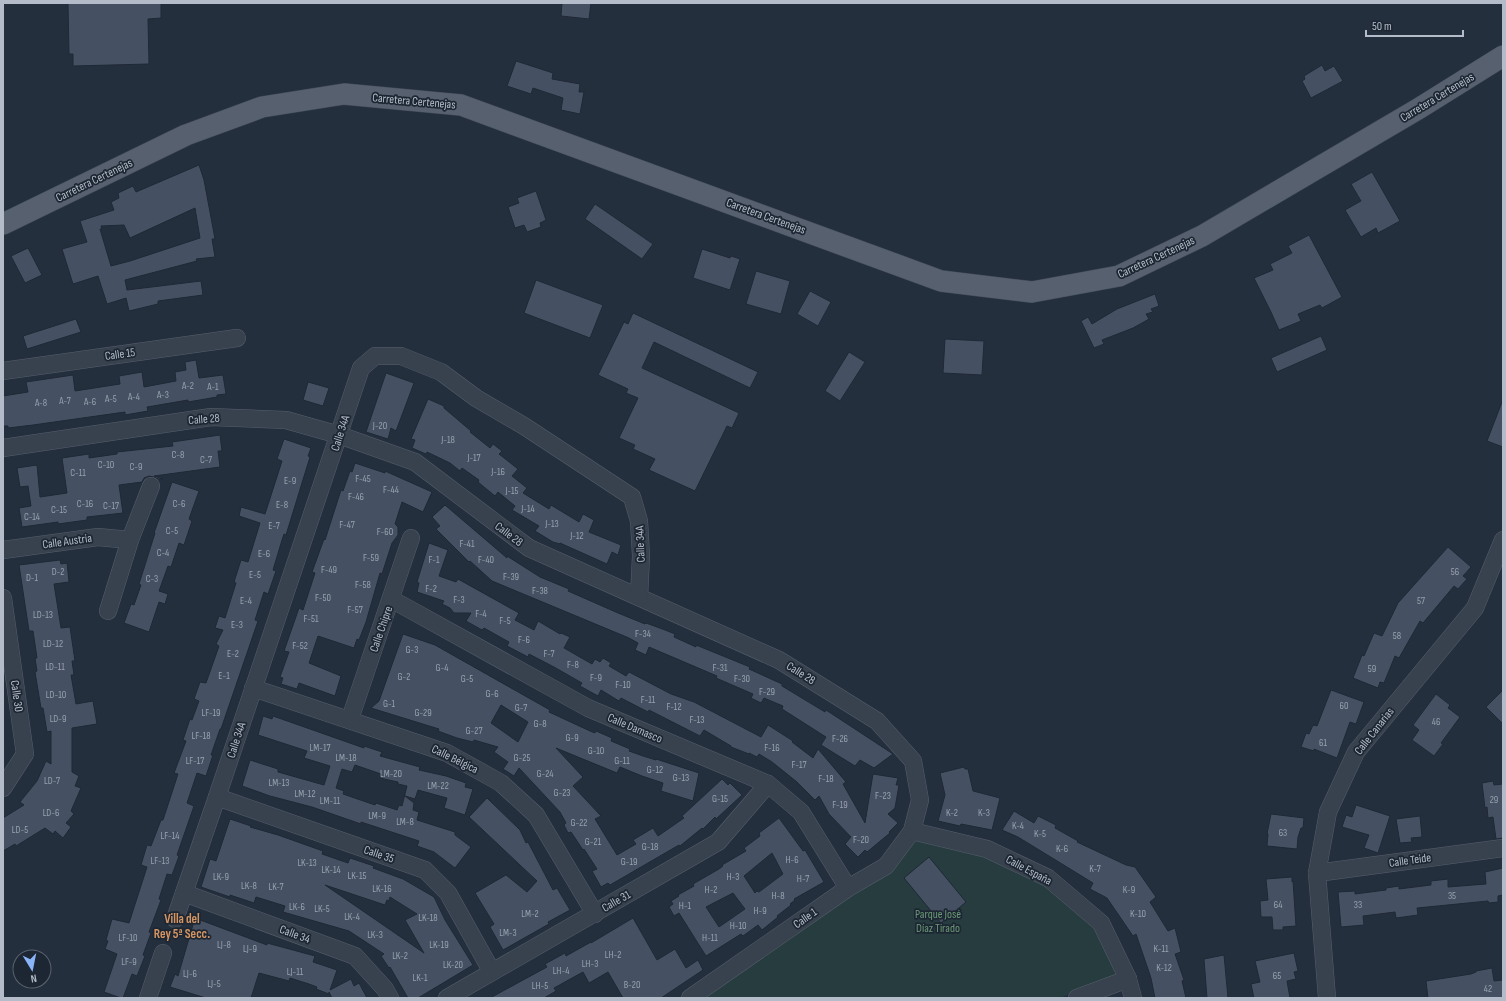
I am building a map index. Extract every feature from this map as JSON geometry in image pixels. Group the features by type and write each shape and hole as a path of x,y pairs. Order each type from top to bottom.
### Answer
{"main road":[{"name":"Carretera Certenejas","path":"3,224 186,135 262,107 344,94 461,105 941,281 1032,292 1119,276 1202,236 1418,109 1503,56"}],"street":[{"name":"Calle 15","path":"3,371 237,338"},
{"name":"Calle 34A","path":"175,919 361,368 375,356 401,356 440,372 476,398 524,426 632,497 639,521 642,556 638,597"},
{"name":"Calle 28","path":"3,448 211,417 286,420 339,435 415,462 529,548 780,660 877,721 913,761 920,800 912,831"},
{"path":"108,611 130,540 151,486"},
{"name":"Calle Austria","path":"3,550 98,537 130,540"},
{"name":"Calle Chipre","path":"350,719 411,538"},
{"name":"Calle Canarias","path":"1327,998 1317,873 1328,812 1356,752 1475,608 1503,540"},
{"name":"Calle 30","path":"3,598 25,754 3,788"},
{"name":"Calle Damasco","path":"391,599 588,708 768,784 801,812 848,888"},
{"name":"Calle Bélgica","path":"253,688 350,719 447,753 501,783 536,815 594,914"},
{"name":"Calle 31","path":"447,998 718,842 768,784"},
{"name":"Calle 35","path":"217,797 425,870 448,893 492,972"},
{"name":"Calle 1","path":"690,998 848,888 886,866 912,831"},
{"name":"Calle España","path":"912,831 987,849 1048,878 1101,923 1128,979 1133,998"},
{"name":"Calle Teide","path":"1317,873 1503,848"},
{"name":"Calle 34","path":"184,893 355,956 385,989 390,998"},
{"path":"148,998 163,953"},
{"path":"1077,998 1128,979"}],"green space":[{"name":"Parque José Díaz Tirado","path":"912,831 1048,878 1101,923 1115,975 1060,998 706,998 892,858"}],"building":[{"path":"68,3 161,3 161,18 148,19 149,64 73,66 73,54 69,54"},
{"path":"562,3 591,3 589,19 561,16"},
{"path":"516,61 553,73 552,79 580,84 579,92 584,92 580,114 561,110 563,98 533,88 531,94 507,86"},
{"path":"1322,65 1325,71 1334,66 1343,81 1311,98 1302,81 1305,79 1304,76"},
{"path":"199,165 204,180 215,239 212,239 215,257 196,259 197,261 125,280 127,290 201,281 203,295 158,301 158,304 129,311 126,298 107,304 98,276 73,284 62,249 87,242 80,221 114,210 111,202 119,198 118,193 133,186 136,192","holes":["195,208 200,238 111,266 100,229 102,229 101,226 124,225 130,238"]},
{"path":"1372,172 1400,221 1378,233 1376,228 1361,237 1345,210 1361,201 1351,184"},
{"path":"536,191 546,220 540,223 541,227 527,232 524,225 515,228 508,207 519,203 517,198"},
{"path":"595,204 653,244 642,259 585,219"},
{"path":"1309,235 1342,297 1322,308 1320,305 1298,314 1301,321 1279,330 1254,278 1273,270 1270,264 1292,253 1288,246"},
{"path":"28,248 42,275 25,283 11,256"},
{"path":"702,249 730,258 731,256 740,259 730,290 693,278"},
{"path":"756,271 790,281 781,314 746,304"},
{"path":"536,280 603,305 590,338 524,313"},
{"path":"810,291 831,302 818,326 797,314"},
{"path":"1155,294 1159,306 1151,309 1153,312 1146,314 1149,319 1133,328 1102,340 1104,344 1094,348 1081,321 1088,317 1092,324 1117,309"},
{"path":"633,313 758,372 750,388 654,342 642,368 739,413 732,428 727,426 695,491 649,470 655,459 633,449 635,445 619,438 638,398 626,393 628,389 598,375 624,322 628,324"},
{"path":"76,319 81,332 27,349 23,336"},
{"path":"1321,336 1327,350 1277,372 1271,358"},
{"path":"945,339 984,341 982,375 943,373"},
{"path":"849,352 865,362 840,401 825,391"},
{"path":"196,360 199,378 223,375 226,394 188,402 188,400 147,407 148,411 125,415 125,412 8,428 8,426 3,426 3,396 28,392 26,382 73,375 75,391 120,384 119,376 142,372 144,387 176,381 175,372 186,370 185,362"},
{"path":"386,373 414,383 396,431 391,428 388,439 366,432"},
{"path":"308,382 329,388 323,406 303,400"},
{"path":"428,399 444,406 444,408 471,431 470,432 490,448 493,444 502,451 499,454 518,469 512,476 527,488 523,493 549,509 551,505 579,522 583,514 594,520 589,532 621,545 618,555 612,552 607,564 560,543 553,542 535,531 539,526 512,510 515,506 498,492 495,496 478,482 479,480 462,468 460,471 450,463 427,452 426,454 412,448 415,440 411,439"},
{"path":"1503,402 1503,447 1487,441"},
{"path":"220,435 222,451 218,451 220,467 154,476 163,479 149,476 144,478 142,482 119,485 123,513 87,517 87,520 22,527 19,508 31,506 28,486 20,487 17,468 37,465 40,497 67,493 62,458 89,454 89,458 117,454 117,452 173,446 172,442"},
{"path":"284,439 311,448 308,456 310,457 286,535 284,534 273,570 276,571 268,594 264,592 255,620 258,621 211,755 213,755 206,776 197,773 187,803 194,806 177,855 179,856 172,875 167,874 159,899 161,900 149,932 151,933 143,955 145,956 137,976 132,974 123,998 121,998 104,992 117,954 105,949 112,919 129,923 147,867 141,865 147,845 151,846 161,820 163,820 178,774 174,773 186,741 183,740 190,719 192,720 199,701 194,699 200,682 206,683 219,646 216,644 223,630 215,628 219,616 225,618 236,583 234,582 241,560 248,562 260,523 239,516 241,507 265,514 282,461 277,459"},
{"path":"355,463 385,473 385,471 432,492 423,512 402,502 395,524 398,527 398,535 392,543 382,574 380,573 366,622 354,648 318,636 309,663 341,676 335,696 299,683 297,689 281,684 283,678 280,677 289,652 284,651 299,608 303,610 315,573 312,572 324,539 325,540 341,490 343,491 350,471 352,472"},
{"path":"172,482 199,491 189,519 192,521 184,545 179,543 171,567 168,566 159,591 168,594 165,604 159,602 149,632 124,623 131,604 134,605 141,585 139,584 154,533"},
{"path":"445,505 507,558 507,556 540,577 569,589 568,591 618,613 675,634 674,637 696,647 696,645 750,667 749,669 782,684 782,686 825,712 826,710 893,754 874,768 860,760 855,766 821,745 826,737 782,709 783,706 764,698 761,703 751,698 753,694 716,678 717,676 649,647 646,655 635,650 638,643 629,638 492,581 470,561 469,562 436,529 440,526 432,517"},
{"path":"429,543 448,550 439,576 456,582 458,579 519,613 515,620 534,630 538,621 560,634 561,633 570,637 564,648 592,664 595,659 600,662 603,658 611,663 609,666 626,676 629,672 671,694 694,702 761,737 768,725 793,741 792,742 813,758 818,749 846,782 843,784 865,823 873,774 898,778 896,785 899,785 895,808 888,814 898,823 889,832 890,833 867,852 865,850 858,857 845,844 851,837 829,814 819,796 815,800 797,782 772,762 759,754 757,757 731,747 704,730 700,736 649,710 648,712 621,698 619,701 601,690 598,696 580,686 582,683 554,667 529,654 528,657 507,646 509,642 484,628 482,630 466,621 471,613 454,613 450,608 442,604 444,601 417,592 419,583 417,582"},
{"path":"1448,547 1471,567 1463,576 1467,579 1458,589 1454,586 1423,623 1420,621 1399,658 1395,656 1384,683 1380,682 1378,688 1353,678 1362,655 1364,656 1374,633 1382,636 1398,603"},
{"path":"60,560 61,564 67,563 69,582 54,584 61,628 70,627 75,661 72,661 74,675 71,675 76,704 93,701 97,724 72,728 72,772 79,776 75,786 81,788 71,811 74,814 66,823 71,827 63,838 55,831 53,834 45,828 16,846 15,844 3,851 3,818 24,805 20,802 37,781 46,761 51,764 51,731 47,732 43,708 41,708 35,672 37,671 35,658 37,658 33,631 29,631 19,565"},
{"path":"403,634 435,645 550,710 549,712 590,731 595,733 596,731 612,738 611,741 630,749 629,751 699,773 693,801 661,791 663,783 620,767 617,773 556,748 583,777 573,786 601,816 595,819 617,855 636,844 633,840 653,828 658,836 684,818 682,816 722,779 728,785 730,783 742,795 716,819 715,817 703,829 702,828 680,846 679,845 610,885 608,883 601,887 592,871 597,869 571,832 568,833 564,825 566,823 560,812 519,768 514,776 503,769 508,762 494,752 498,747 474,740 473,742 457,738 438,731 439,729 371,708 379,701","holes":["501,705 528,722 518,742 491,723"]},
{"path":"1331,690 1364,702 1356,724 1350,722 1337,758 1314,749 1314,751 1301,747 1306,733 1309,734 1313,725 1317,726"},
{"path":"1503,690 1503,724 1486,707"},
{"path":"1436,694 1450,705 1448,708 1460,717 1441,743 1443,744 1434,756 1412,740 1419,730 1413,725"},
{"path":"263,716 272,719 273,716 364,748 364,746 382,752 380,756 420,767 419,770 446,776 466,783 465,787 473,789 465,815 444,808 447,798 418,790 415,799 405,796 414,803 413,810 419,812 417,820 455,832 455,835 471,847 455,868 434,852 417,846 419,841 361,822 361,824 312,807 270,796 242,786 250,760 278,769 278,772 324,785 330,766 304,758 307,751 258,735","holes":["355,765 381,774 380,778 398,782 398,784 407,786 402,806 399,805 397,810 376,803 375,805 343,794 344,791 336,788 342,769 352,772"]},
{"path":"964,767 965,769 968,769 973,791 1000,798 992,830 961,824 960,826 938,821 945,795 940,773"},
{"path":"1493,781 1494,785 1503,784 1503,838 1496,839 1493,817 1488,818 1487,807 1485,808 1482,783"},
{"path":"487,798 520,830 526,843 528,842 553,890 557,888 570,910 548,922 549,924 503,950 490,927 494,924 475,893 506,875 527,892 537,881 469,817"},
{"path":"1356,805 1390,816 1378,853 1364,848 1369,835 1342,827 1346,815 1352,817"},
{"path":"1014,811 1034,823 1038,816 1056,825 1055,828 1078,841 1077,842 1126,865 1135,867 1156,897 1150,902 1168,931 1175,928 1181,952 1175,954 1184,980 1182,981 1186,998 1155,998 1151,978 1136,934 1133,936 1107,898 1090,889 1093,883 1018,837 1002,830"},
{"path":"1271,814 1304,818 1303,828 1301,828 1298,837 1297,849 1267,846 1267,834"},
{"path":"1420,816 1422,837 1411,838 1412,842 1400,843 1396,819"},
{"path":"779,818 803,851 805,850 824,882 794,899 795,900 790,904 791,905 762,930 758,925 743,936 741,934 706,956 679,913 674,916 669,907 673,904 671,901 679,896 678,895 694,886 693,884 746,851 744,848 760,836 759,833","holes":["772,853 783,874 759,892 757,891 755,893 744,876","733,893 745,909 719,927 706,907"]},
{"path":"230,819 323,851 322,854 348,863 350,858 374,866 373,868 403,879 434,897 445,920 473,965 418,998 408,998 390,967 389,968 381,956 384,954 349,931 283,912 285,906 256,897 254,903 201,887 210,859 216,861","holes":["325,885 385,905 387,900 389,901 390,897 417,914 405,920 424,953"]},
{"path":"929,857 966,902 941,923 904,878"},
{"path":"1503,868 1503,895 1498,896 1498,902 1489,903 1488,901 1417,908 1418,915 1396,918 1395,912 1363,916 1364,925 1341,927 1338,892 1355,891 1355,894 1386,890 1386,888 1399,886 1399,889 1431,885 1431,881 1448,879 1448,887 1486,884 1485,872"},
{"path":"1292,877 1296,926 1283,927 1283,930 1273,930 1272,917 1261,917 1260,901 1268,900 1266,879"},
{"path":"195,918 267,945 267,943 315,956 313,962 337,970 330,990 351,979 354,986 359,983 367,998 332,998 329,992 329,994 316,989 317,987 309,984 290,978 289,981 259,973 251,998 206,998 170,987 175,974 178,976"},
{"path":"633,918 657,960 675,949 686,968 698,960 703,970 661,998 623,998 608,972 589,983 583,972 554,988 556,991 544,998 490,998 547,967 545,964 565,953 566,956 591,943"},
{"path":"1294,953 1298,971 1294,972 1296,979 1287,981 1290,998 1254,998 1251,984 1260,982 1255,961"},
{"path":"1224,955 1228,998 1207,998 1204,959"},
{"path":"1492,968 1494,981 1503,980 1503,998 1428,998 1426,981 1471,974 1476,971"}],"district":[{"name":"Villa del Rey 5ª Secc.","path":"182,926"}]}
